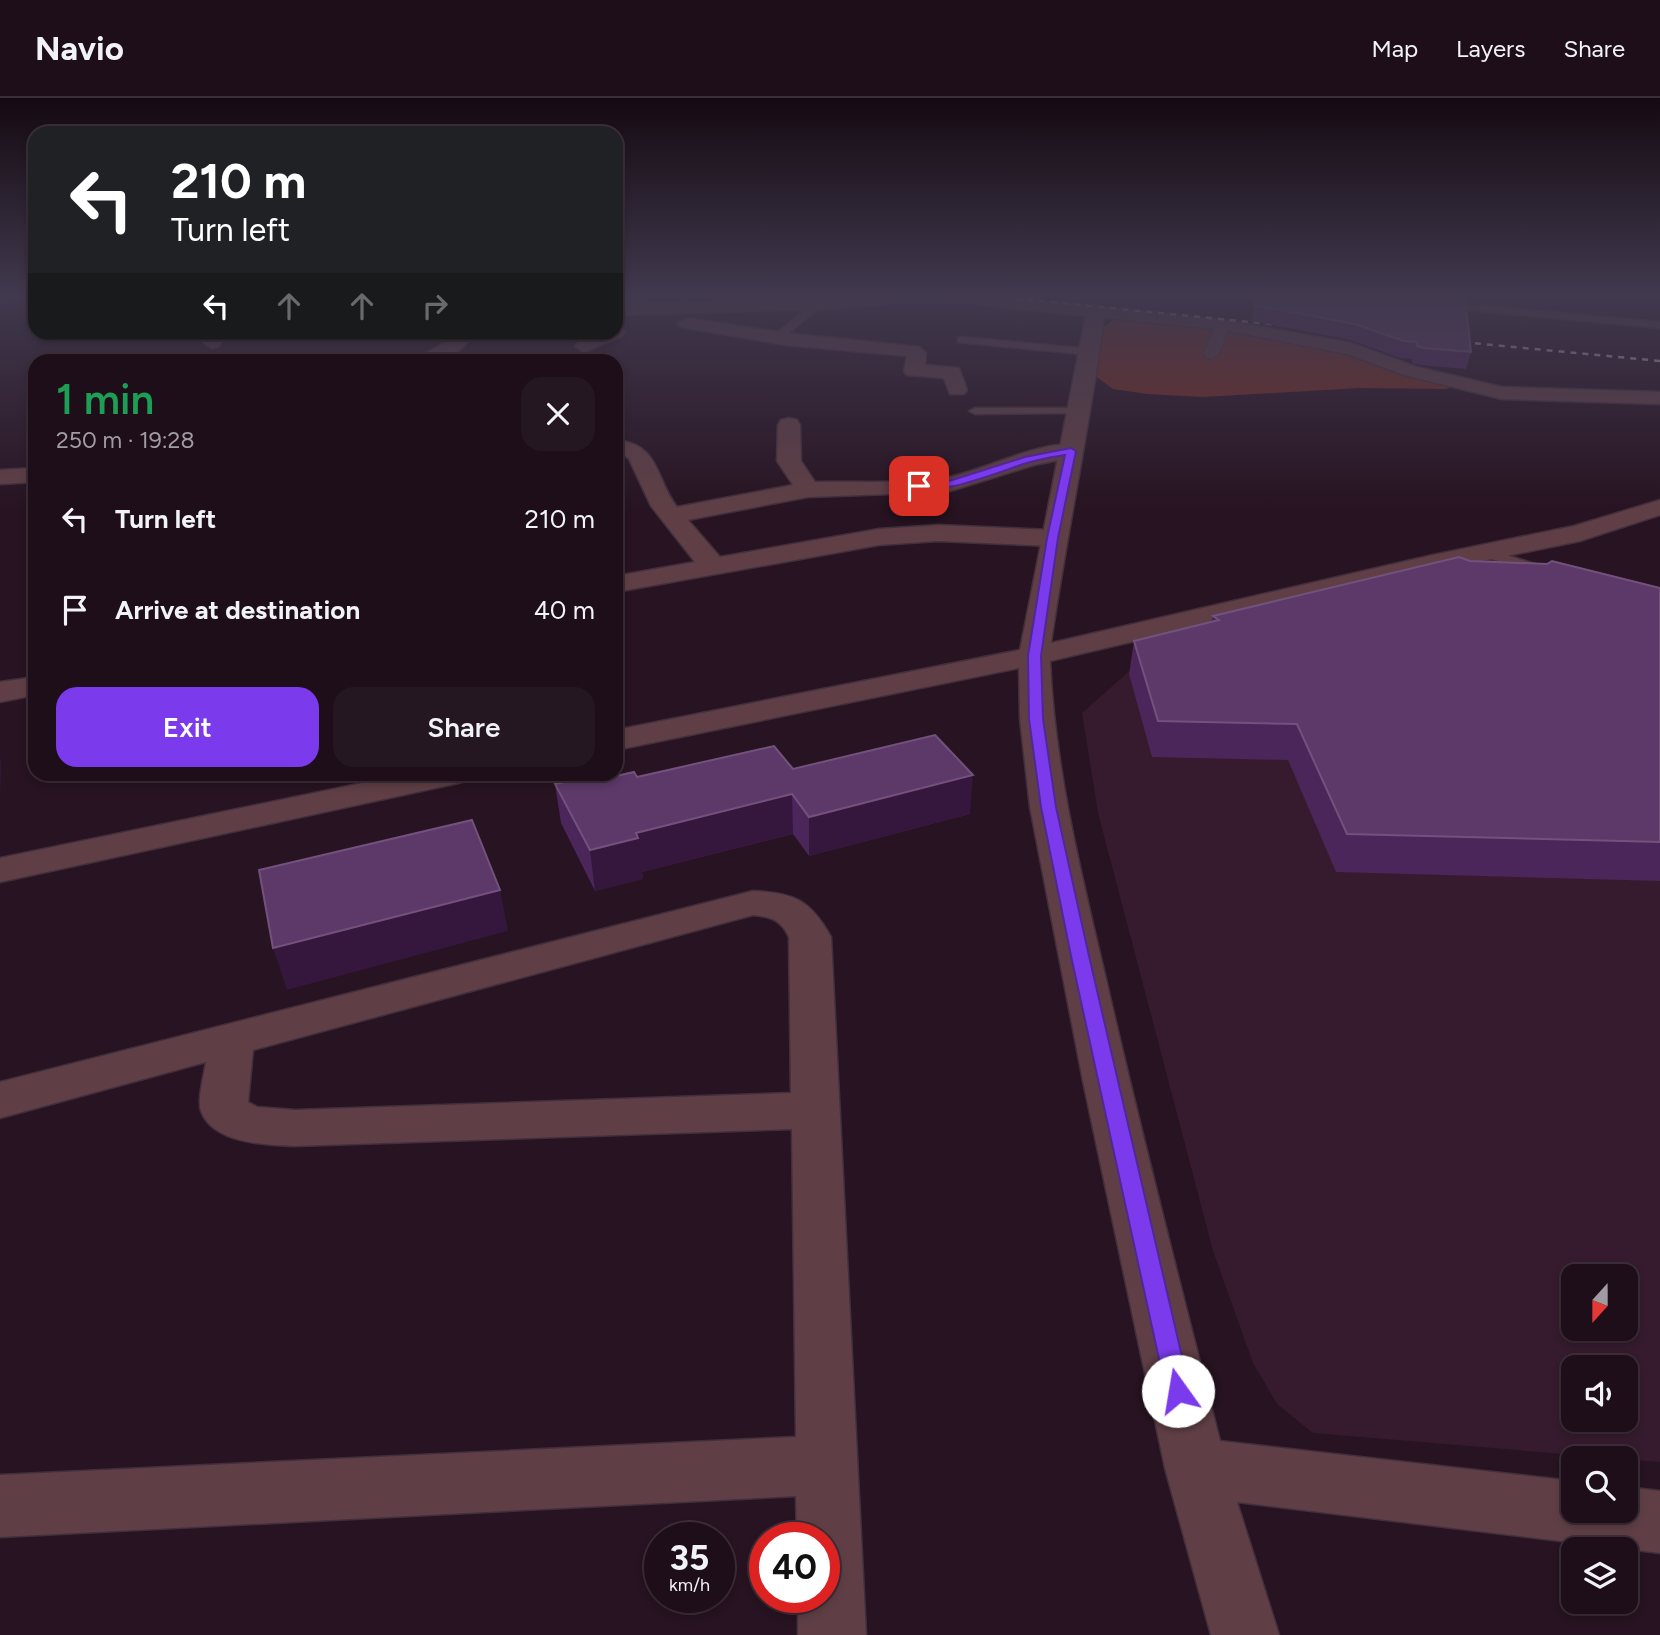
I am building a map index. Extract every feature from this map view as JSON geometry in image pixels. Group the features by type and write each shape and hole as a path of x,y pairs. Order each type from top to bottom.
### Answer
{"street":[{"path":"915,368 914,371 952,372 957,390"},
{"path":"1087,368 1052,538 1034,656 1036,719 1048,807 1106,1081 1196,1468 1244,1635"},
{"path":"1402,368 1502,393 1660,398"},
{"path":"789,425 789,461 808,491"},
{"path":"623,448 629,448 639,456 663,506 715,568"},
{"path":"673,516 808,491 947,485 1029,459 1071,451"},
{"path":"0,477 28,475"},
{"path":"623,739 1034,656 1433,563 1580,533 1657,510"},
{"path":"623,583 879,537 938,533 1052,538"},
{"path":"0,692 28,687"},
{"path":"0,870 421,781"},
{"path":"0,1100 753,903 779,905 799,914 810,937 832,1635"},
{"path":"230,1039 224,1110 235,1119 255,1126 309,1127 816,1110"},
{"path":"0,1506 826,1465"},
{"path":"1196,1468 1660,1522"}],"lane":[{"path":"975,411 1078,411"},
{"path":"1486,553 1559,576"}],"shaded area":[{"path":"1096,368 1397,368 1457,385 1446,389 1359,388 1203,397 1113,389 1094,375"},
{"path":"1660,612 1660,1462 1638,1460 1638,1446 1561,1446 1561,1454 1313,1433 1277,1404 1253,1363 1213,1251 1098,813 1082,713 1153,650"}],"building":[{"path":"1459,557 1470,561 1547,564 1552,561 1660,588 1660,842 1347,834 1297,724 1158,721 1134,641 1219,620 1213,616"},
{"path":"935,735 973,775 809,817 792,794 636,833 638,838 590,850 555,784 568,781 623,781 623,774 634,772 637,777 774,746 793,769"},
{"path":"472,820 500,890 273,948 259,870"}],"route":[{"path":"919,486 947,485 1029,459 1071,451 1052,538 1034,656 1036,719 1048,807 1106,1081 1178,1391"}]}
